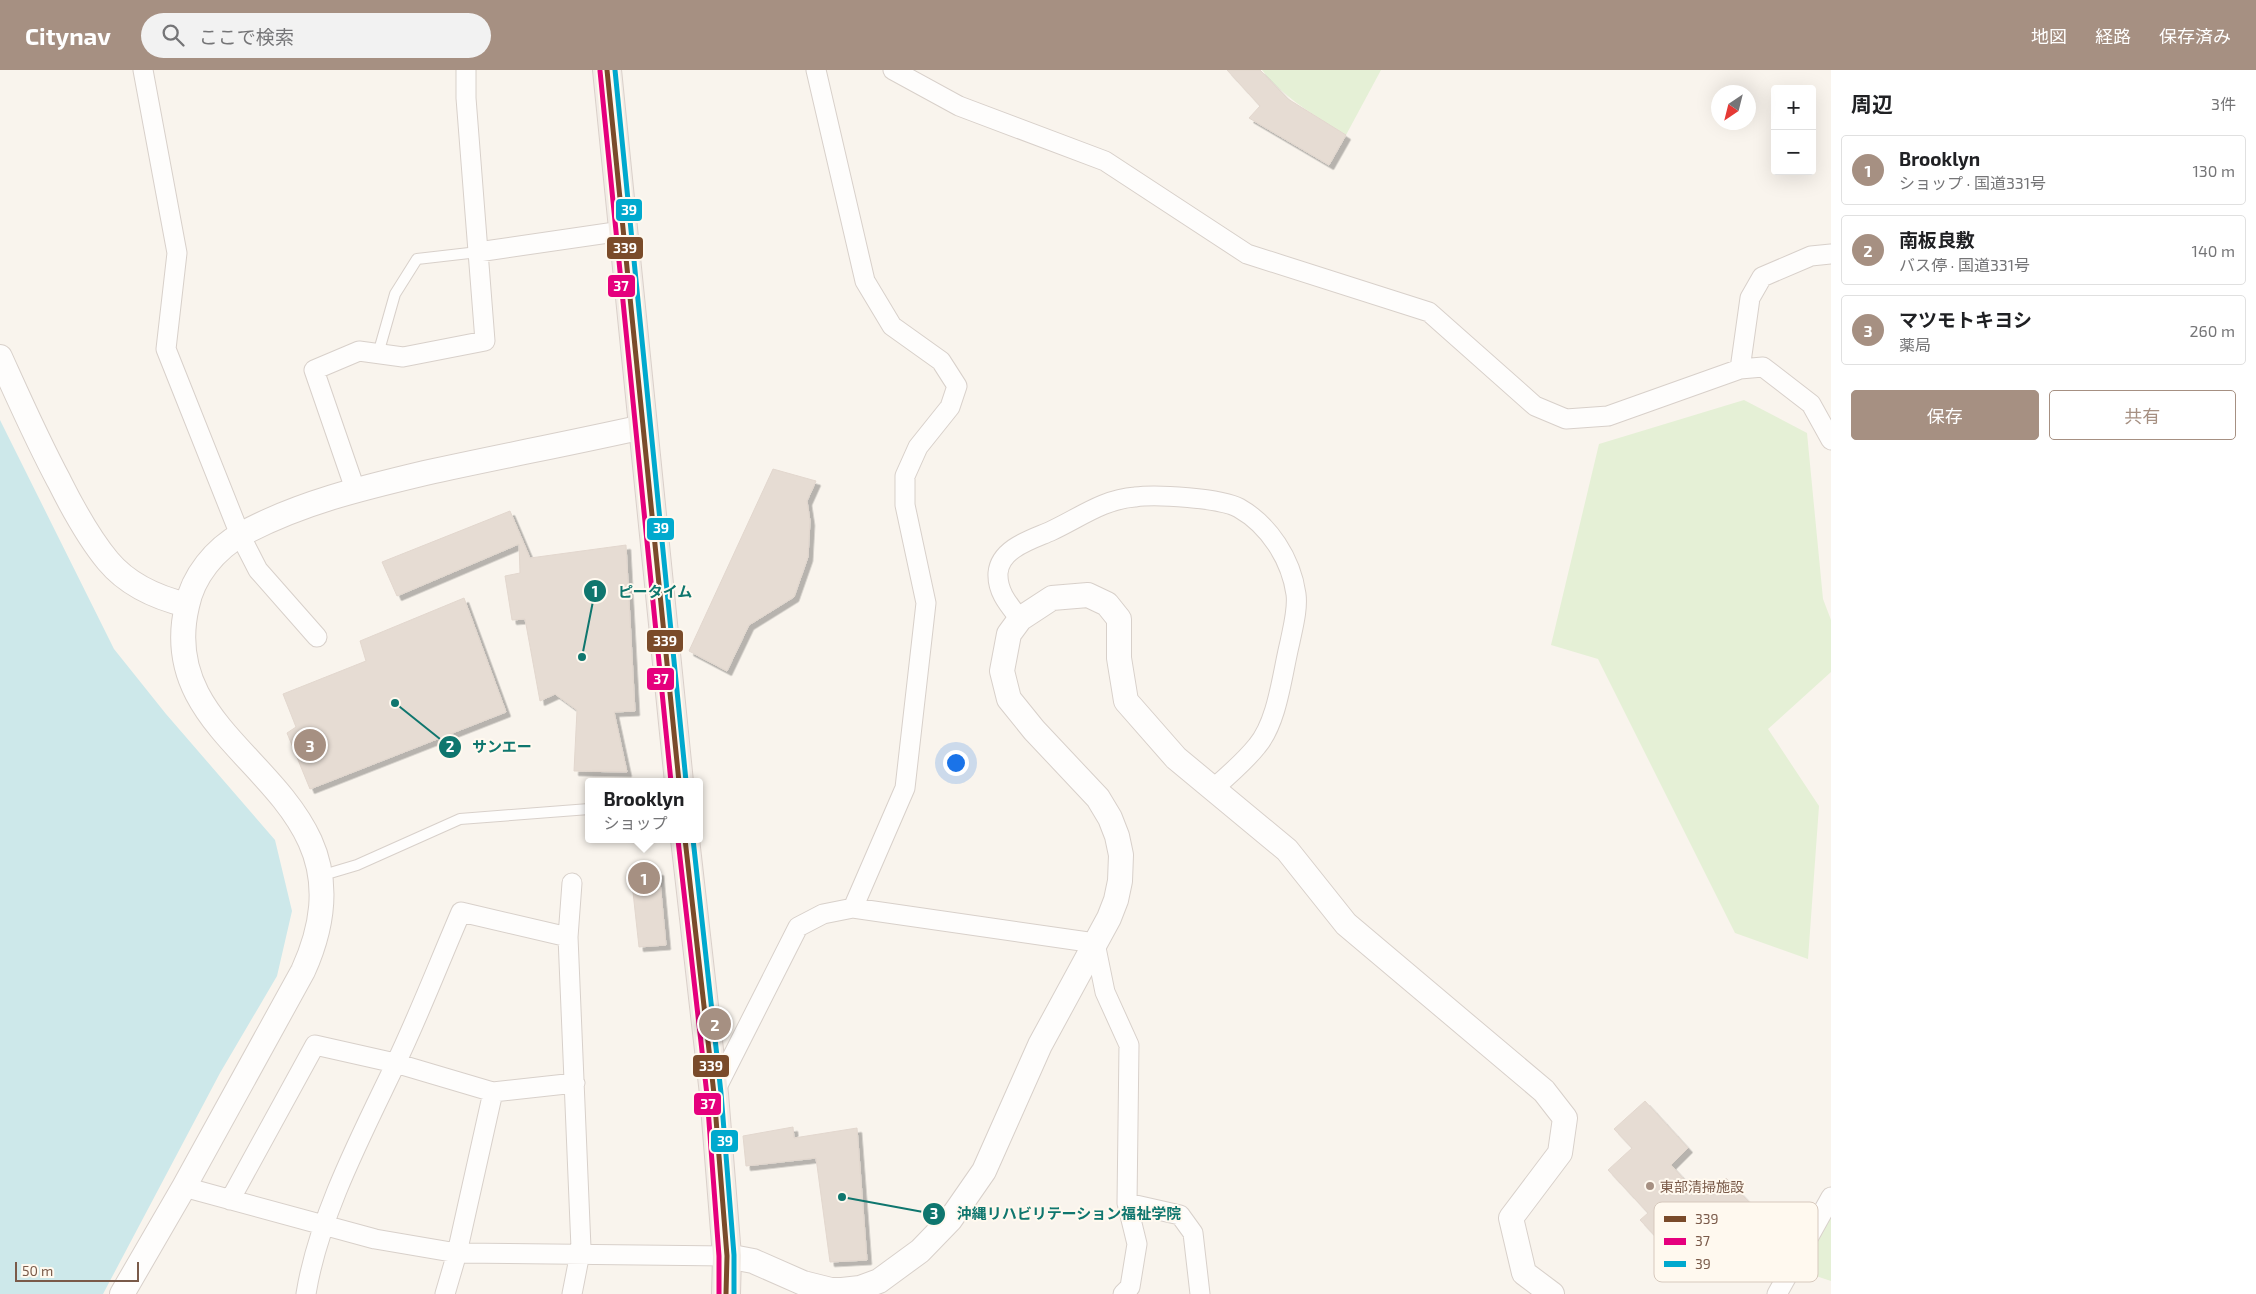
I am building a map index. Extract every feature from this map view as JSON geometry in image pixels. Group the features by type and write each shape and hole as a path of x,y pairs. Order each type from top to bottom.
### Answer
{"highway":[{"path":"607,70 679,778"},
{"path":"685,843 714,1094 727,1256 726,1294"}],"street":[{"path":"143,70 178,253 166,349 240,535 258,570 317,637"},
{"path":"355,489 314,370 359,351 403,357 485,341 466,98 466,70"},
{"path":"816,70 865,281 892,326 941,361 957,386 950,407 918,448 905,476 905,505 926,603 905,788 853,908"},
{"path":"893,70 959,106 1105,161 1246,254 1429,312 1535,406 1566,419 1608,416 1740,369 1763,366 1811,404 1831,440"},
{"path":"478,252 622,231"},
{"path":"1740,369 1750,298 1762,277 1811,256 1831,254"},
{"path":"0,357 34,434 80,521 109,562 131,582 151,594 164,600 187,605"},
{"path":"122,1294 184,1187 313,950 321,923 320,876 310,843 297,818 279,794 207,713 194,691 186,667 182,642 183,624 190,594 203,570 222,548 240,535 302,507 355,489 643,427"},
{"path":"1020,619 1001,594 998,572 1006,555 1020,545 1066,524 1099,506 1134,496 1207,499 1238,508 1259,522 1276,542 1286,562 1296,594 1294,625 1271,722 1258,745 1214,788"},
{"path":"184,1187 375,1239 457,1253 581,1256 689,1254 727,1256 753,1261 803,1283 831,1290 860,1288 879,1280 920,1251 950,1220 984,1171 1032,1061 1116,900 1120,881 1121,855 1117,836 1110,818 1098,798 1034,730 1009,699 1002,671 1009,634 1020,619 1052,598 1088,595 1108,604 1119,619 1119,658 1126,701 1176,758 1287,850 1346,924 1544,1091 1565,1118 1560,1153 1511,1218 1524,1273 1552,1294"},
{"path":"572,883 568,937 581,1256 572,1294"},
{"path":"714,1094 798,926 823,914 853,908 1095,943"},
{"path":"306,1294 309,1275 324,1224 366,1123 396,1064 461,912 568,937"},
{"path":"1095,943 1105,992 1129,1044 1127,1203 1137,1244 1130,1287 1123,1294"},
{"path":"230,1200 315,1044 396,1064 493,1092 575,1083"},
{"path":"445,1294 457,1253 493,1092"},
{"path":"1818,1220 1831,1197"},
{"path":"1127,1203 1180,1215 1193,1233 1200,1294"},
{"path":"1777,1294 1784,1282"}],"lane":[{"path":"378,354 395,294 417,259 478,252"},
{"path":"320,876 357,865 460,819 585,809"}],"green space":[{"path":"1262,70 1381,70 1346,135 1312,114 1280,90"},
{"path":"1744,400 1807,433 1823,599 1831,620 1831,672 1768,729 1819,806 1808,959 1735,933 1598,659 1551,645 1599,444"},
{"path":"1831,1207 1831,1281 1818,1277 1818,1232"}],"water":[{"path":"0,420 114,649 166,714 275,840 292,911 277,976 220,1073 103,1294 0,1294"}],"building":[{"path":"1227,70 1260,70 1288,99 1346,135 1329,165 1249,118 1260,106"},
{"path":"773,469 816,481 807,501 810,521 808,557 794,597 749,625 727,671 689,651"},
{"path":"510,511 530,558 626,545 635,711 614,712 627,772 574,771 577,710 555,694 540,701 525,619 512,620 505,576 520,573 519,544 397,596 382,562"},
{"path":"464,598 506,712 310,789 287,733 296,727 283,694 366,661 360,641"},
{"path":"659,871 666,945 639,947 631,874"},
{"path":"1645,1101 1688,1148 1671,1165 1693,1189 1704,1179 1714,1189 1726,1178 1749,1202 1654,1202 1654,1235 1640,1220 1648,1213 1608,1170 1632,1148 1614,1129"},
{"path":"793,1127 794,1138 857,1128 867,1260 830,1262 816,1158 746,1166 743,1136"}],"transit line":[{"name":"339","path":"607,70 679,778"},
{"name":"39","path":"615,70 686,778"},
{"name":"37","path":"600,71 671,778"},
{"name":"37","path":"678,843 707,1095 719,1256 719,1294"},
{"name":"339","path":"685,843 714,1094 727,1256 726,1294"},
{"name":"39","path":"693,843 721,1093 734,1255 734,1294"}],"place":[{"name":"ピータイム","path":"582,657"},
{"name":"サンエー","path":"395,703"},
{"name":"マツモトキヨシ","path":"310,745"},
{"name":"Brooklyn","path":"644,878"},
{"name":"南板良敷","path":"715,1024"},
{"name":"東部清掃施設","path":"1650,1186"},
{"name":"沖縄リハビリテーション福祉学院","path":"842,1197"}]}
